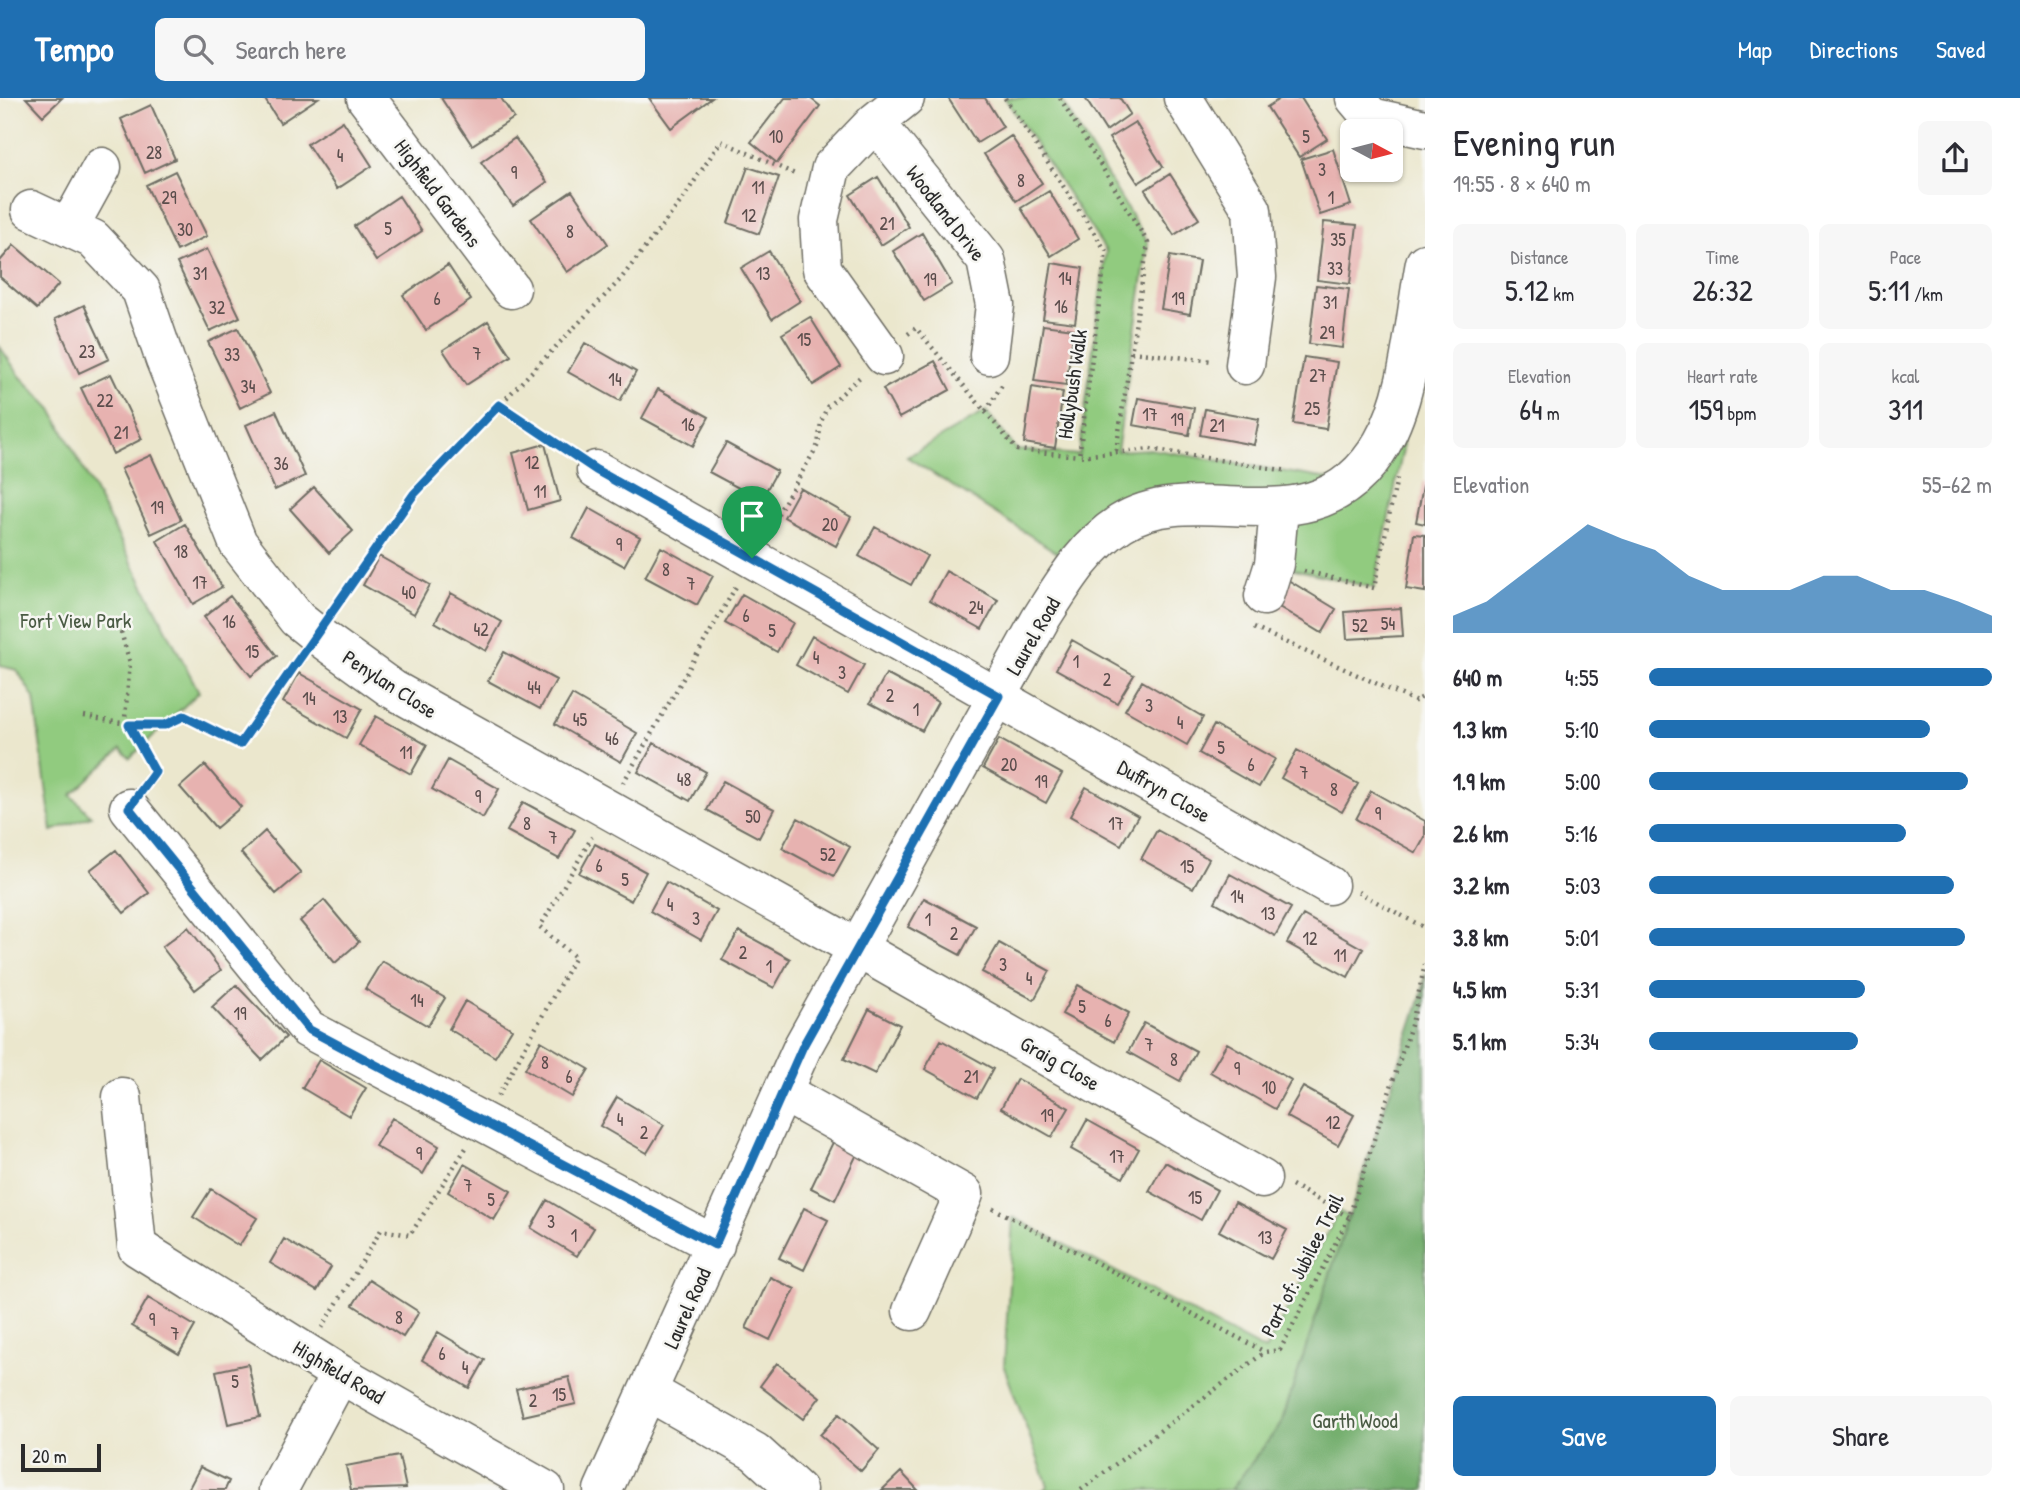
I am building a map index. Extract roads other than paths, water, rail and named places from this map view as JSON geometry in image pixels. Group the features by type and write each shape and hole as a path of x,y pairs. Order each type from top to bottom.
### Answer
{"street":[{"name":"Highfield Gardens","path":"366,98 511,289"},
{"path":"884,356 822,269 819,220 831,168 875,122 905,98"},
{"path":"1183,98 1252,210 1257,277 1245,365"},
{"path":"1355,98 1371,117 1425,129"},
{"name":"Woodland Drive","path":"875,122 986,260 995,305 989,355"},
{"path":"69,226 102,167"},
{"name":"Penylan Close","path":"31,210 93,239 141,290 237,543 297,619 392,689 857,948"},
{"name":"Laurel Road","path":"603,1490 803,1046 1075,564 1121,523 1152,510 1279,509 1352,483 1382,444 1400,405 1425,263"},
{"name":"Duffryn Close","path":"596,470 1329,885"},
{"path":"1269,580 1279,509"},
{"path":"129,808 308,1029 715,1245"},
{"name":"Graig Close","path":"857,948 1261,1178"},
{"path":"783,1092 964,1194 912,1311"},
{"name":"Highfield Road","path":"122,1097 138,1247 340,1374 545,1490"},
{"path":"278,1490 340,1374"},
{"path":"649,1391 755,1452 797,1490"}],"park label":[{"name":"Fort View Park","path":"76,620"},
{"name":"Garth Wood","path":"1355,1420"}]}
